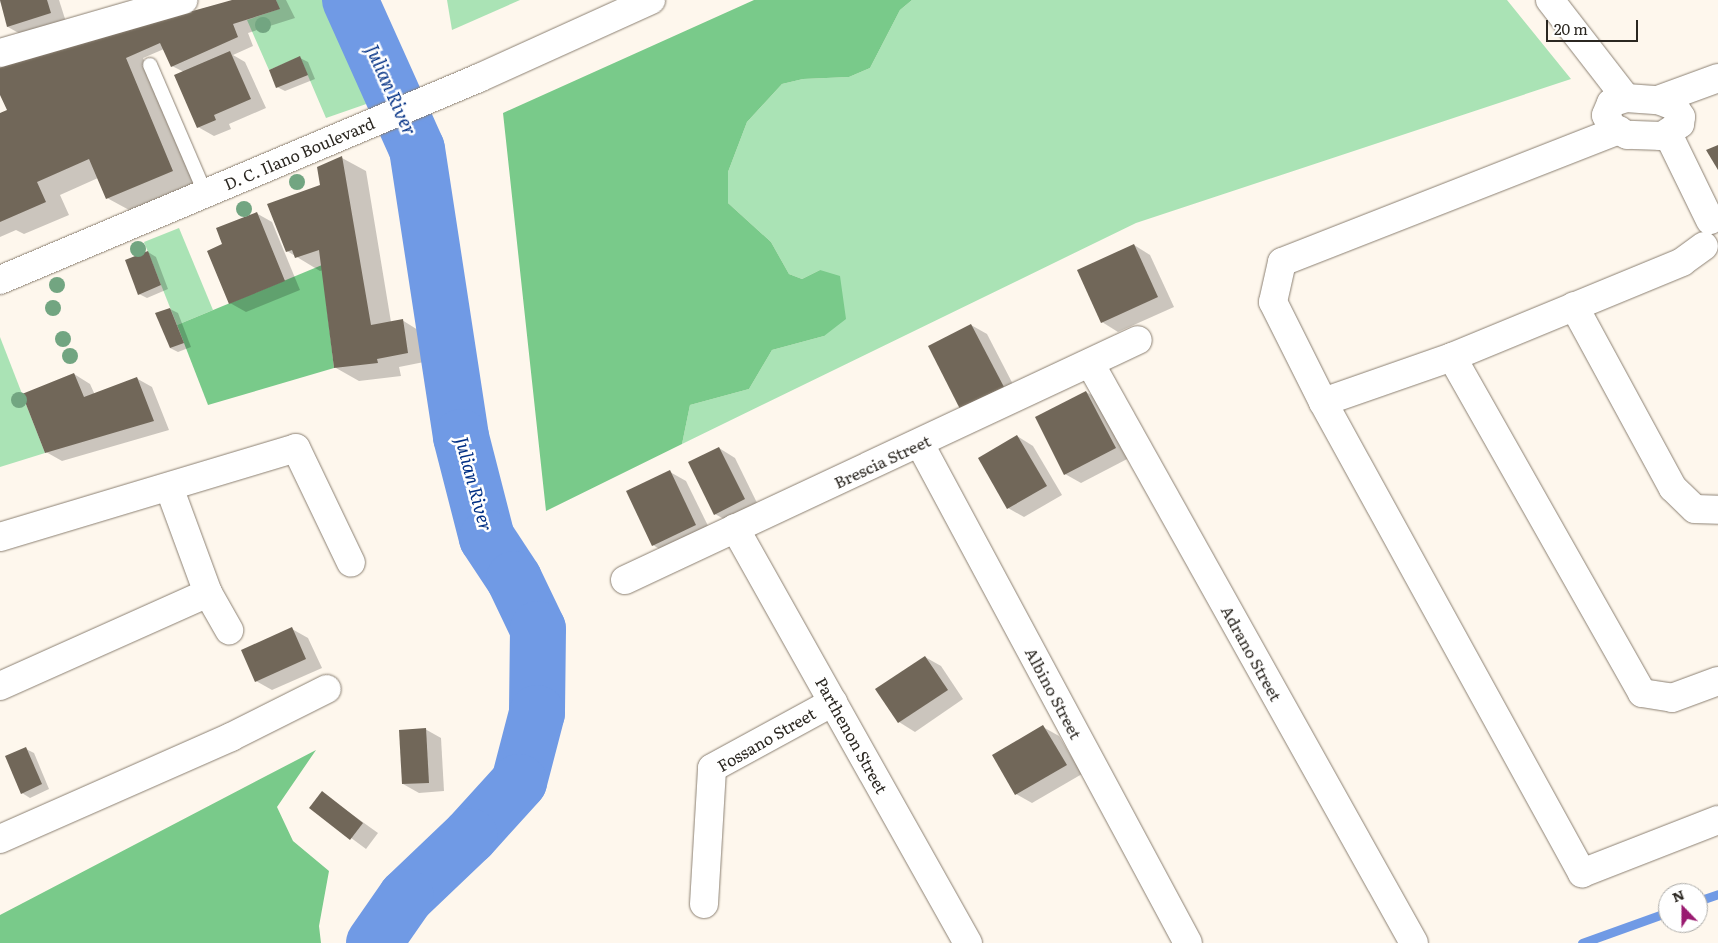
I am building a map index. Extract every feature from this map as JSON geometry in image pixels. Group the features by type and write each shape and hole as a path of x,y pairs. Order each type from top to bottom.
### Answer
{"street":[{"path":"0,53 184,0"},
{"name":"D. C. Ilano Boulevard","path":"0,280 454,88 651,0"},
{"path":"1550,0 1626,98"},
{"path":"1658,100 1718,78"},
{"path":"1626,98 1658,100 1674,106 1681,118 1676,129 1668,134 1628,134 1608,122 1607,109 1611,103 1626,98"},
{"path":"1619,130 1282,262 1273,302 1323,402 1582,872 1718,820"},
{"path":"1323,402 1452,356 1711,249 1701,232 1714,219 1668,134"},
{"path":"1574,306 1673,488 1695,509 1718,510"},
{"name":"Brescia Street","path":"625,580 920,444 1138,340"},
{"path":"1452,356 1642,693 1672,698 1718,681"},
{"name":"Adrano Street","path":"1090,363 1414,943"},
{"name":"Albino Street","path":"920,444 1188,943"},
{"path":"0,537 296,448 351,563"},
{"path":"169,487 208,593 228,630"},
{"name":"Parthenon Street","path":"735,528 968,943"},
{"path":"0,686 208,593"},
{"path":"0,839 231,737 327,689"},
{"name":"Fossano Street","path":"704,904 712,768 832,702"}],"lane":[{"path":"150,65 205,193"}],"green space":[{"path":"276,0 326,0 372,102 326,118 300,57 269,70 247,20 279,9"},
{"path":"447,0 520,0 452,30"},
{"path":"754,0 912,0 900,10 870,68 849,77 803,79 782,84 747,122 728,172 728,203 771,242 789,274 802,279 820,270 840,276 846,319 824,336 772,350 749,389 690,405 682,444 546,511 503,113"},
{"path":"912,0 1507,0 1571,79 1136,223 682,444 690,405 749,389 772,350 824,336 820,270 802,279 789,274 771,242 728,203 728,172 747,122 782,84 803,79 849,77 870,68 900,10"},
{"path":"179,228 213,310 177,325 144,242"},
{"path":"322,265 334,368 208,405 177,325"},
{"path":"0,337 45,453 0,467"},
{"path":"316,750 277,807 293,841 329,871 319,926 321,943 0,943 0,915"}],"building":[{"path":"0,0 47,0 51,13 7,27"},
{"path":"232,0 276,0 280,9 233,24 238,37 171,67 160,43 126,58 173,171 106,199 89,159 37,182 46,202 0,222 0,113 7,110 0,95 0,65"},
{"path":"230,51 251,99 214,115 216,120 197,128 174,75"},
{"path":"300,56 308,75 276,88 269,70"},
{"path":"1718,145 1718,170 1706,150"},
{"path":"342,156 371,325 403,319 408,353 377,359 378,363 334,368 319,250 295,258 292,250 286,252 267,204 320,185 317,167"},
{"path":"257,212 285,281 229,304 207,251 222,244 216,228"},
{"path":"1134,244 1158,297 1101,323 1077,270"},
{"path":"148,251 161,285 138,295 125,260"},
{"path":"170,308 184,343 170,348 155,313"},
{"path":"971,324 1004,387 960,409 928,346"},
{"path":"74,373 84,397 137,377 154,421 45,453 22,394"},
{"path":"1086,391 1116,448 1064,475 1035,417"},
{"path":"1017,435 1047,486 1007,509 978,458"},
{"path":"719,447 745,499 714,515 688,462"},
{"path":"670,470 696,525 652,546 626,491"},
{"path":"292,627 306,659 255,682 241,650"},
{"path":"925,656 948,690 898,723 875,689"},
{"path":"1043,725 1067,765 1015,795 992,755"},
{"path":"426,728 429,783 402,784 399,730"},
{"path":"26,747 42,784 21,794 5,756"},
{"path":"322,791 363,823 350,840 309,808"}],"waterway":[{"name":"Julian River","path":"350,0 417,149 461,437 487,538 514,579 538,629 537,713 519,782 470,836 406,897 374,943"},
{"path":"1708,898 1718,894"},
{"path":"1582,943 1658,916"}]}
